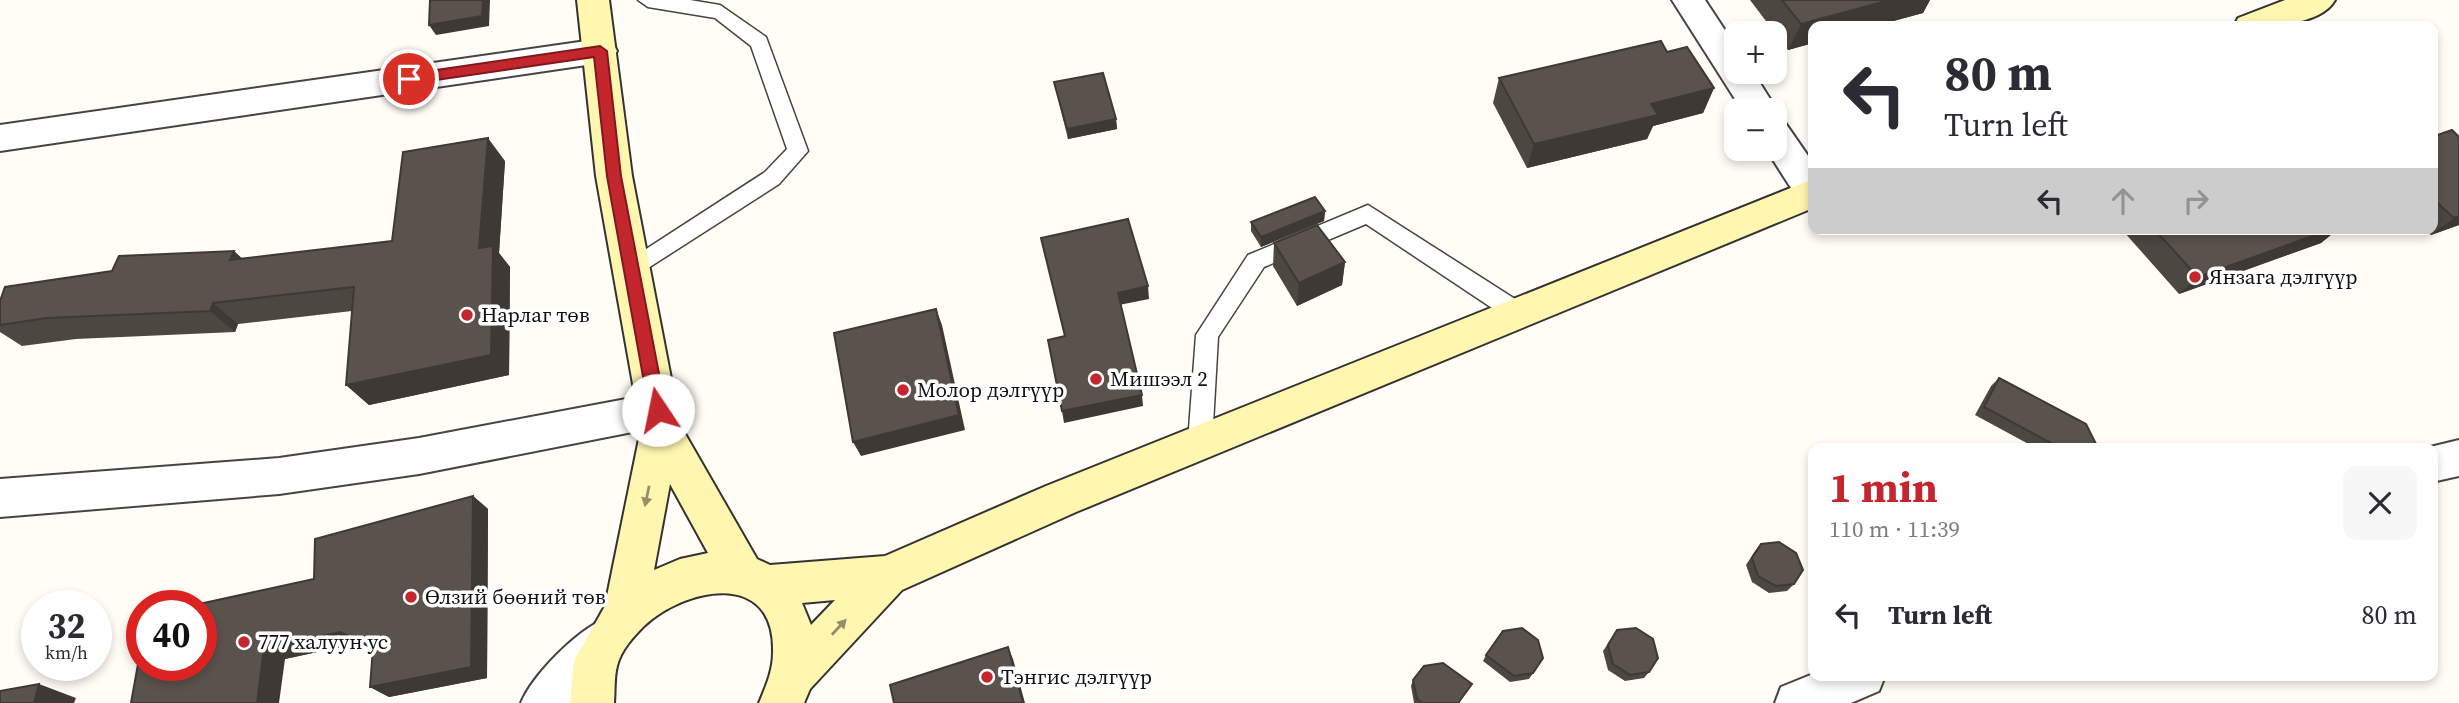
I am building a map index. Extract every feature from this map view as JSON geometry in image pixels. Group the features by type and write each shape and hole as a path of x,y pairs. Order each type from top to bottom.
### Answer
{"street":[{"path":"593,0 614,176 659,420 754,581 781,603 792,624 796,649 787,690"},
{"path":"1688,0 1751,98"},
{"path":"2263,21 2319,0"},
{"path":"0,138 600,51"},
{"path":"1787,153 1808,185"},
{"path":"544,703 614,626 651,590 682,576 713,571 754,581 887,576 1061,499 1808,195"},
{"path":"0,498 279,476 659,420"},
{"path":"592,703 592,671 614,626 659,420"},
{"path":"2438,463 2459,458"},
{"path":"787,690 887,576"},
{"path":"1797,703 1851,681"}],"lane":[{"path":"631,270 772,178 797,151 759,42 720,12 648,0"},
{"path":"1200,442 1207,335 1256,261 1368,214 1518,313"}],"building":[{"path":"430,0 483,0 482,16 429,25"},
{"path":"1782,0 1890,0 1808,21 1801,24"},
{"path":"1661,41 1667,52 1687,47 1714,88 1651,104 1658,115 1534,144 1499,78"},
{"path":"1103,73 1116,119 1067,129 1054,82"},
{"path":"2452,130 2459,137 2459,216 2454,218 2438,203 2438,135"},
{"path":"488,138 479,248 493,246 491,355 346,385 354,287 213,303 210,311 47,318 0,325 0,301 5,287 112,271 119,256 234,251 230,260 392,241 403,152"},
{"path":"1315,197 1325,211 1261,237 1251,222"},
{"path":"1128,219 1148,286 1118,293 1142,395 1062,411 1048,340 1065,336 1041,238"},
{"path":"1317,225 1345,262 1299,283 1274,243"},
{"path":"2160,235 2315,235 2198,277"},
{"name":"Молор дэлгүүр","path":"936,309 959,415 853,442 834,333"},
{"path":"1999,378 2086,424 2096,443 2051,443 1984,407"},
{"path":"473,496 471,667 370,687 373,648 340,632 264,648 257,703 131,703 135,681 217,681 217,600 314,579 315,539"},
{"path":"1779,542 1796,553 1803,570 1794,584 1776,586 1758,576 1752,558 1761,544"},
{"path":"1522,628 1538,640 1543,658 1533,673 1514,676 1486,655 1503,631"},
{"path":"1636,628 1653,639 1658,658 1649,672 1630,675 1613,664 1608,645 1617,630"},
{"name":"Тэнгис дэлгүүр","path":"1008,647 1023,703 894,703 890,685"},
{"path":"1443,663 1472,684 1458,703 1422,703 1417,699 1413,680 1424,666"},
{"path":"39,684 34,703 0,703 0,691"}],"place":[{"name":"Янзага дэлгүүр","path":"2195,277"},
{"name":"Нарлаг төв","path":"467,315"},
{"name":"Мишээл 2","path":"1096,379"},
{"name":"Молор дэлгүүр","path":"903,390"},
{"name":"Өлзий бөөний төв","path":"411,597"},
{"name":"777 халуун ус","path":"244,642"},
{"name":"Тэнгис дэлгүүр","path":"987,677"}],"route":[{"path":"409,79 600,51 614,176 658,410"}]}
